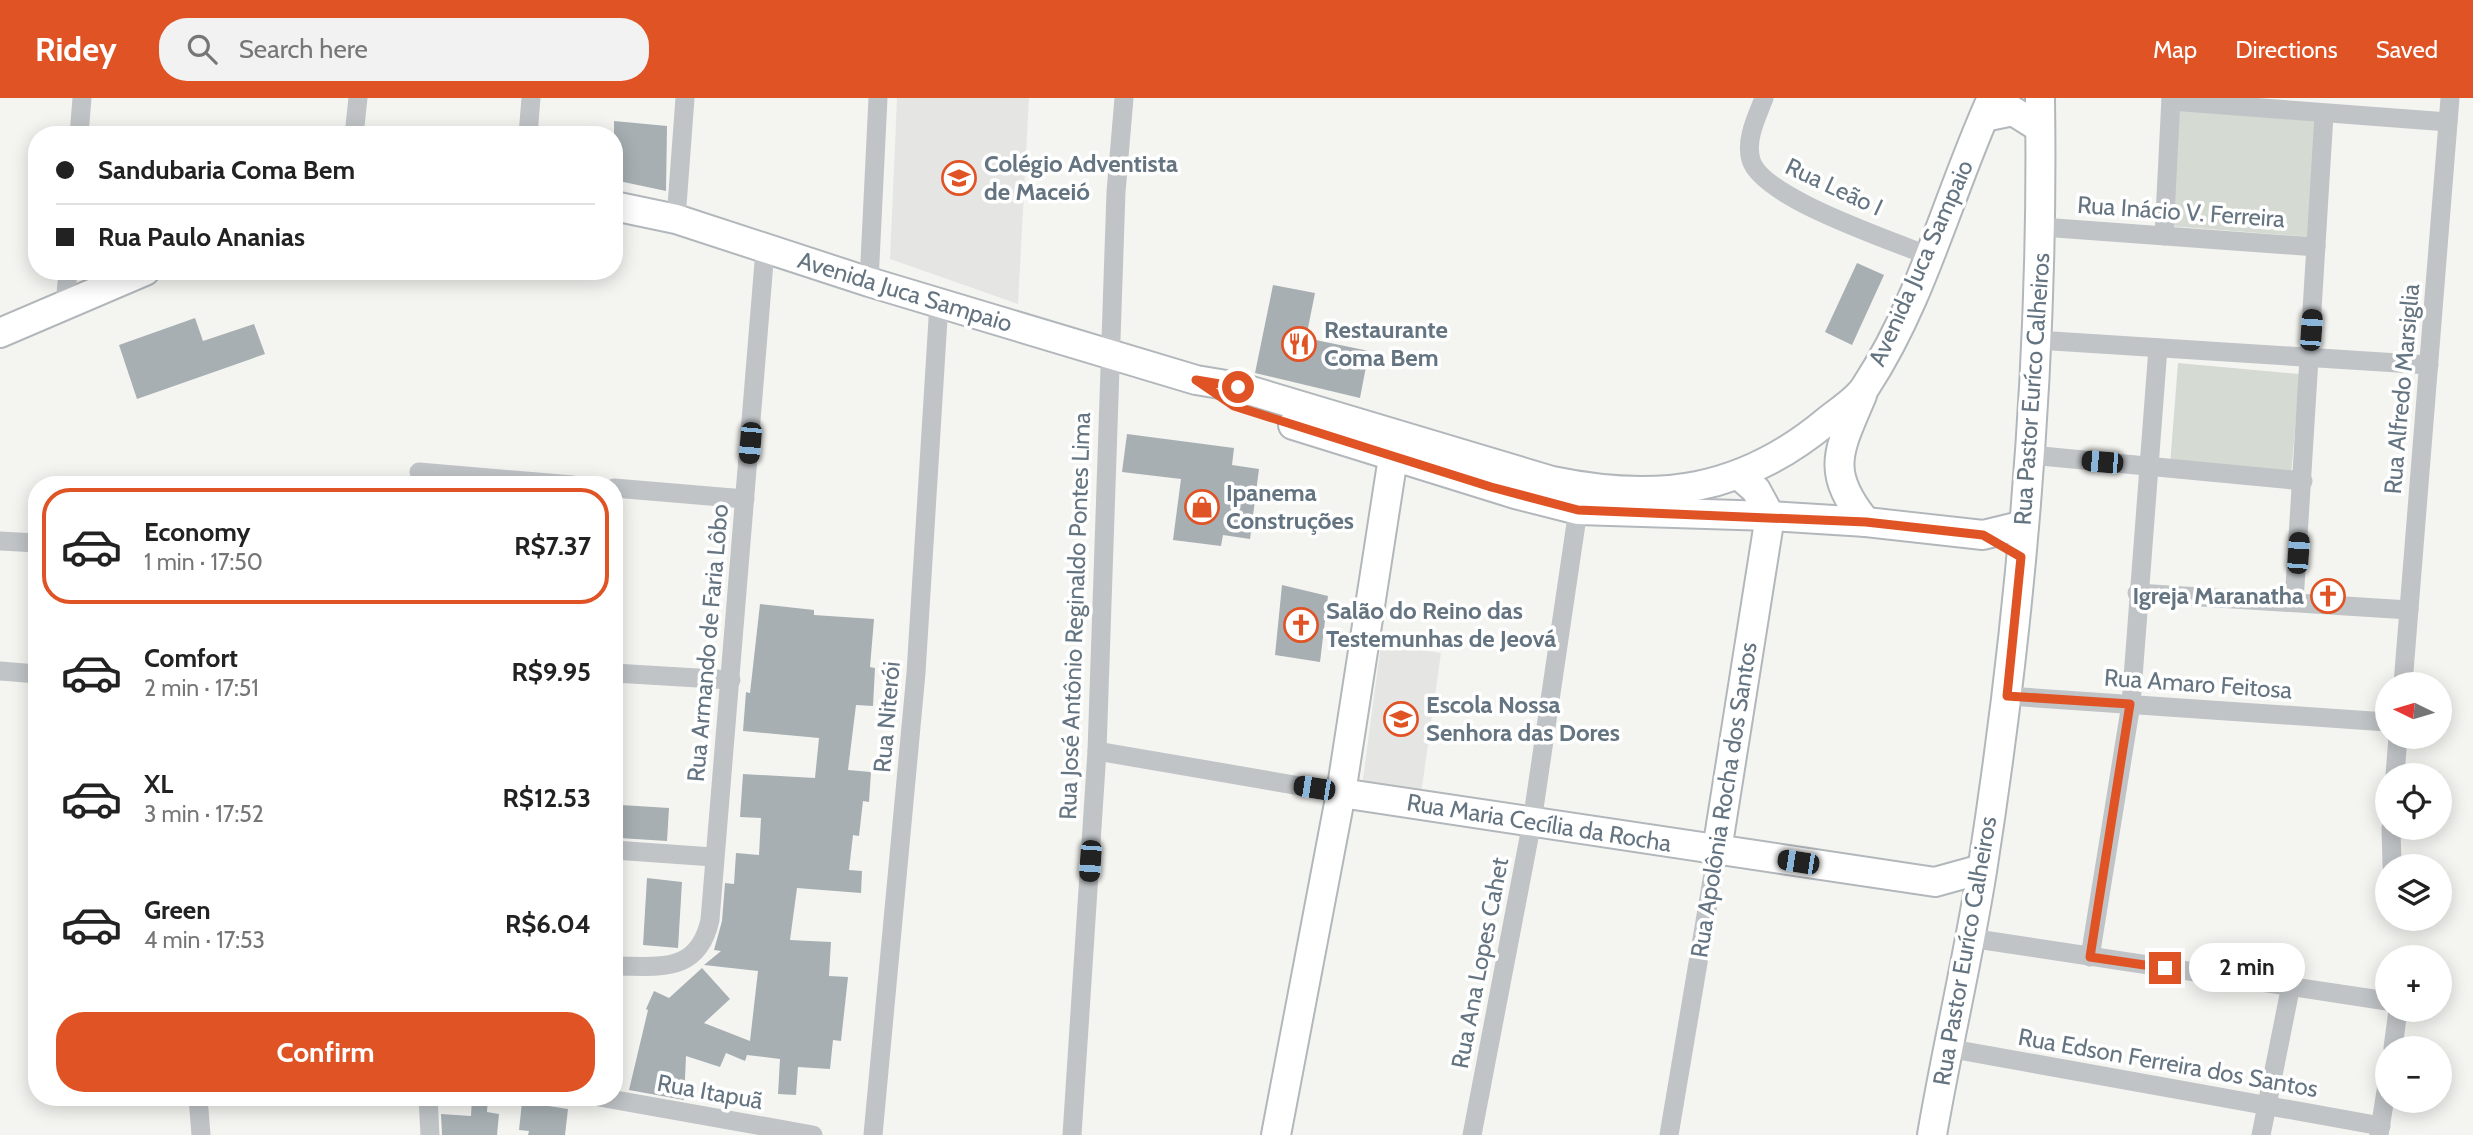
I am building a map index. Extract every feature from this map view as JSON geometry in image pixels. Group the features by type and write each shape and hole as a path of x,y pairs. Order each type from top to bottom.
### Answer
{"main road":[{"name":"Rua Pastor Euríco Calheiros","path":"1932,1135 1982,869 2007,696 2031,455 2042,227 2040,98"},
{"name":"Avenida Juca Sampaio","path":"1394,446 1585,488 1642,492 1679,490 1741,476 1813,432 1865,389 1893,338 1929,256 1988,107"},
{"path":"1988,107 2013,111 2040,128"},
{"name":"Avenida Juca Sampaio","path":"623,208 676,219 765,250 1196,380 1238,387 1394,446 1578,510 1770,516 1866,522 1983,535 2024,525"},
{"path":"0,333 124,280"},
{"path":"1865,389 1843,441 1838,465 1846,498 1866,522"},
{"path":"1276,1135 1341,793 1394,446"},
{"path":"1741,476 1756,490 1770,516"},
{"name":"Rua Apolônia Rocha dos Santos","path":"1717,850 1770,516"},
{"path":"1983,535 2021,557"},
{"name":"Rua Maria Cecília da Rocha","path":"1341,793 1935,882 1982,869"},
{"path":"1935,882 1959,894 1975,909"}],"street":[{"path":"80,126 82,98"},
{"path":"355,126 358,98"},
{"path":"529,126 531,98"},
{"path":"676,219 685,98"},
{"path":"869,282 878,98"},
{"name":"Rua José Antônio Reginaldo Pontes Lima","path":"1072,1135 1097,751 1116,192 1124,98"},
{"name":"Rua Leão I","path":"1764,98 1749,140 1749,153 1752,164 1765,182 1788,197 1929,256"},
{"name":"Rua Alfredo Marsiglia","path":"2404,672 2450,98"},
{"path":"2164,236 2171,99 2324,115 2448,122"},
{"path":"2294,602 2324,115"},
{"name":"Rua Inácio V. Ferreira","path":"2042,227 2316,247"},
{"name":"Rua Armando de Faria Lôbo","path":"623,966 677,964 689,958 701,946 709,920 765,250"},
{"path":"65,305 67,280"},
{"name":"Rua Niterói","path":"873,1135 916,673 939,303"},
{"path":"2037,340 2429,365"},
{"path":"2090,957 2130,704 2158,348"},
{"path":"2031,455 2303,481"},
{"path":"419,472 466,476"},
{"path":"623,489 745,499"},
{"name":"Rua Ana Lopes Cahet","path":"1472,1135 1532,821 1578,510"},
{"path":"0,541 28,543"},
{"path":"2137,593 2409,610"},
{"path":"0,671 28,673"},
{"path":"623,674 731,680"},
{"name":"Rua Amaro Feitosa","path":"2007,696 2375,721"},
{"name":"Rua Maria Cecília da Rocha","path":"1097,751 1341,793"},
{"name":"Rua Apolônia Rocha dos Santos","path":"1669,1135 1717,850"},
{"path":"623,851 713,857"},
{"path":"1970,938 2375,999"},
{"path":"2262,1135 2291,985"},
{"name":"Rua Edson Ferreira dos Santos","path":"1947,1048 2267,1107 2380,1131"},
{"name":"Rua Itapuã","path":"623,1101 813,1135"},
{"path":"199,1106 201,1135"},
{"path":"428,1106 430,1135"},
{"path":"2380,1131 2383,1113"}],"shaded area":[{"name":"Colégio Adventista de Maceió","path":"897,98 1029,98 1018,304 890,259"},
{"path":"2179,109 2321,121 2312,237 2169,226"},
{"path":"2178,363 2300,374 2291,475 2170,465"},
{"name":"Escola Nossa Senhora das Dores","path":"1381,644 1441,653 1421,794 1362,786"}],"building":[{"path":"614,121 667,126 666,191 623,182 623,126 614,126"},
{"path":"1857,263 1884,275 1852,345 1825,332"},
{"name":"Restaurante Coma Bem","path":"1273,285 1315,293 1306,338 1369,351 1360,398 1255,373"},
{"path":"195,318 203,341 254,324 265,354 137,399 119,345"},
{"name":"Ipanema Construções","path":"1127,434 1234,448 1232,465 1259,469 1250,539 1223,535 1221,546 1173,540 1181,479 1122,472"},
{"name":"Salão do Reino das Testemunhas de Jeová","path":"1282,585 1328,596 1320,662 1275,655"},
{"path":"760,604 814,610 814,615 874,619 870,667 875,668 873,706 856,705 848,770 871,772 869,802 863,801 859,836 853,835 849,870 862,871 861,893 797,888 790,940 831,942 829,976 848,977 841,1041 833,1040 830,1069 798,1067 796,1095 778,1094 780,1059 747,1055 745,1061 726,1053 720,1067 686,1056 684,1100 629,1090 648,1010 646,1009 654,991 669,998 702,968 730,999 704,1023 750,1041 758,971 704,965 721,951 714,950 722,921 725,883 734,884 736,853 759,855 761,818 740,817 743,774 815,778 819,738 743,731 746,692 750,693"},
{"path":"623,805 669,808 667,841 623,838"},
{"path":"647,878 682,882 678,948 643,945"},
{"path":"472,1106 487,1106 487,1112 499,1114 497,1135 442,1135 441,1114 471,1116"},
{"path":"522,1106 568,1109 565,1135 528,1135 529,1131 519,1130"}],"place":[{"name":"Colégio Adventista de Maceió","path":"959,178"},
{"name":"Restaurante Coma Bem","path":"1299,344"},
{"name":"Ipanema Construções","path":"1202,507"},
{"name":"Igreja Maranatha","path":"2328,596"},
{"name":"Salão do Reino das Testemunhas de Jeová","path":"1301,625"},
{"name":"Escola Nossa Senhora das Dores","path":"1401,719"}],"route":[{"path":"1238,387 1196,380 1234,406 1491,487 1578,510 1645,514 1722,513 1866,522 1983,535 2021,557 2007,696 2130,704 2090,957 2165,968"}]}
